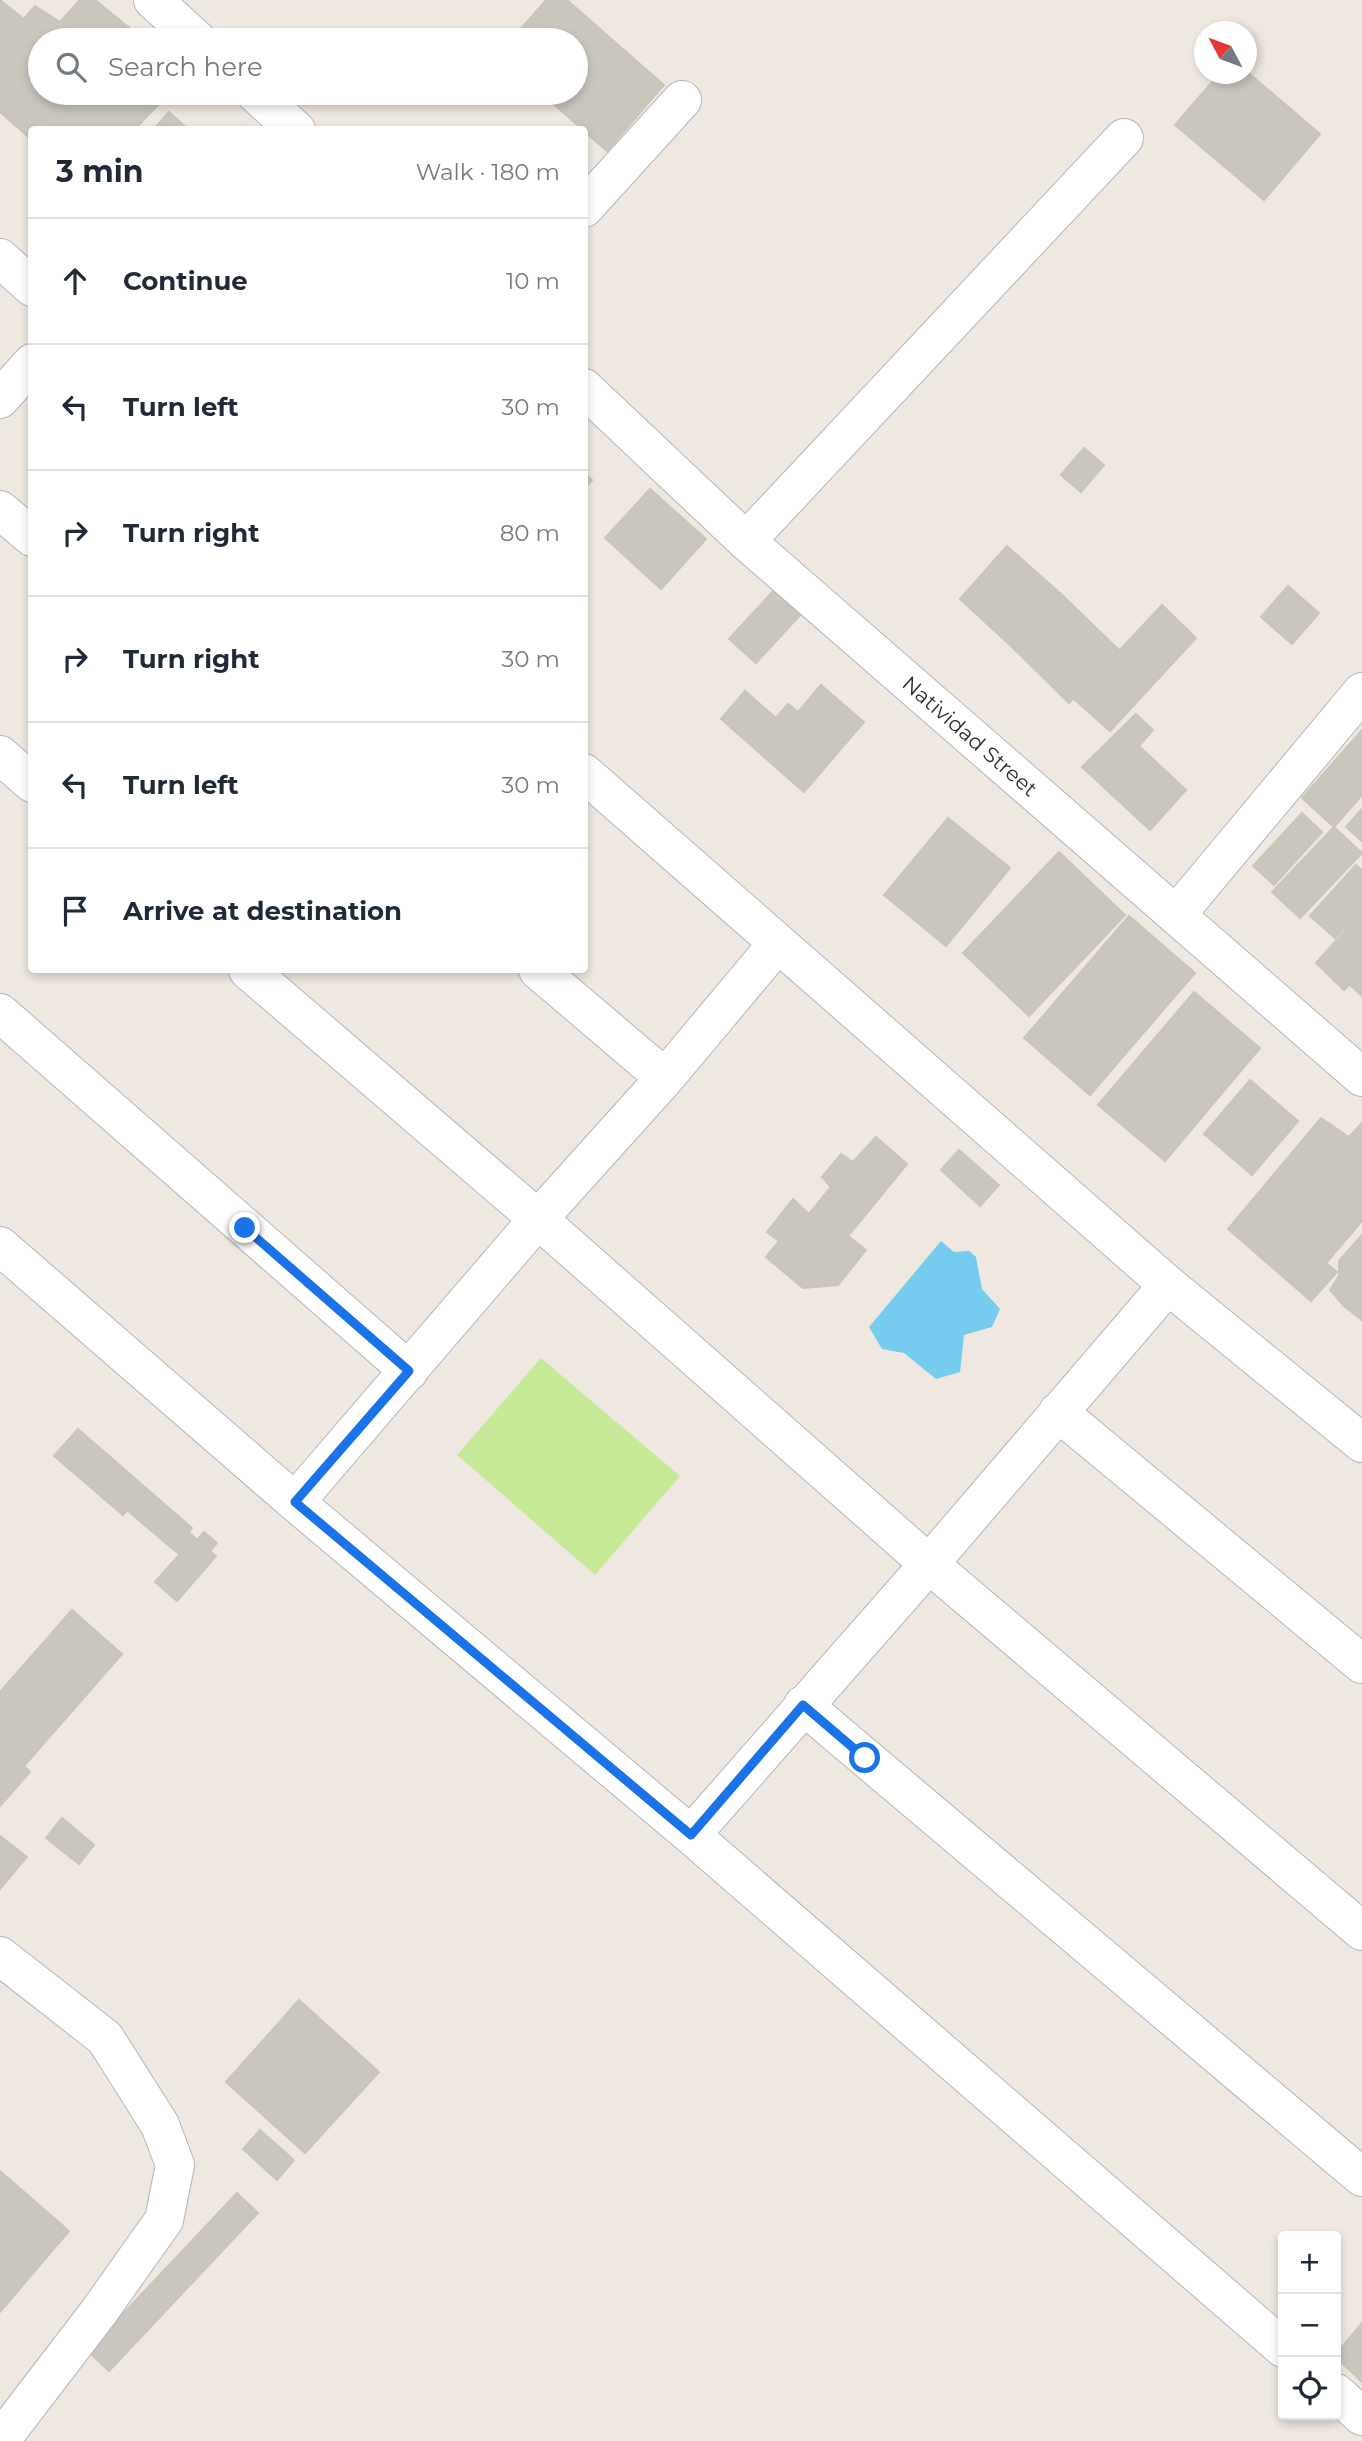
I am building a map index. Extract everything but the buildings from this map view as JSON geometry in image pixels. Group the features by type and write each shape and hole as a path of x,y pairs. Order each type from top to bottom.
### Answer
{"street":[{"path":"153,0 184,28"},
{"path":"588,204 682,100"},
{"path":"268,105 292,126"},
{"path":"746,541 1124,138"},
{"path":"0,258 28,283"},
{"path":"0,399 28,368"},
{"name":"Natividad Street","path":"588,392 746,541 1362,1077"},
{"path":"0,510 28,534"},
{"path":"1176,915 1362,692"},
{"path":"0,755 28,780"},
{"path":"588,777 1168,1284 1362,1443"},
{"path":"295,1502 538,1219 665,1078 778,943"},
{"path":"251,973 538,1219 929,1564 1362,1931"},
{"path":"542,973 665,1078"},
{"path":"0,1013 409,1371"},
{"path":"0,1245 295,1502 691,1835 1278,2344"},
{"path":"691,1835 929,1564 1168,1284"},
{"path":"1058,1412 1362,1664"},
{"path":"803,1705 1362,2177"},
{"path":"0,1956 105,2038 160,2125 175,2165 164,2220 0,2441"},
{"path":"1341,2397 1362,2416"}],"green space":[{"path":"541,1358 680,1476 595,1575 457,1455"}],"water":[{"path":"941,1241 954,1252 969,1251 976,1257 982,1289 1000,1309 992,1327 964,1335 960,1372 936,1379 904,1353 882,1349 869,1327"}],"route":[{"path":"245,1228 409,1371 295,1502 691,1835 803,1705 865,1758"}]}
